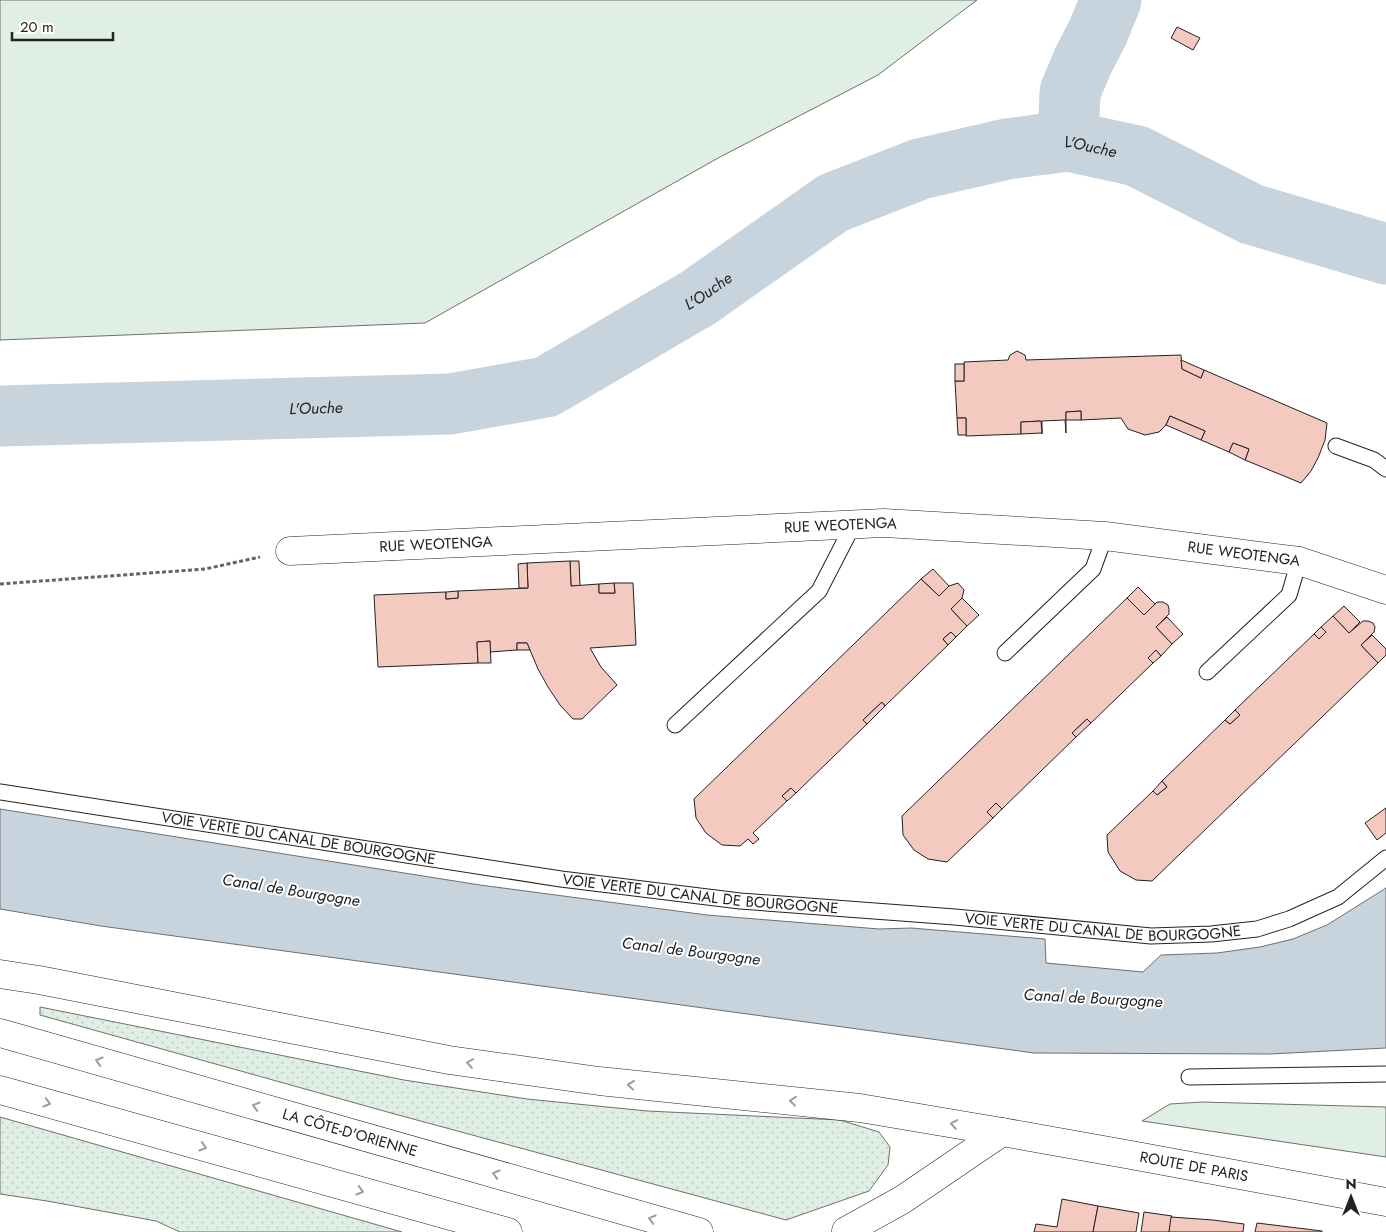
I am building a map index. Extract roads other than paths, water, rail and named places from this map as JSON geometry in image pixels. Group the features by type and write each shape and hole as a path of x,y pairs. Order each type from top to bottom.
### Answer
{"main road":[{"name":"RUE WEOTENGA","path":"290,550 884,523 1105,536 1299,561 1386,590"},
{"name":"ROUTE DE PARIS","path":"0,974 449,1060 599,1081 860,1108 1386,1202"},
{"name":"LA CÔTE-D'ORIENNE","path":"0,1033 699,1232"},
{"path":"0,1090 508,1232"},
{"path":"846,1231 902,1200 1002,1132"}],"lane":[{"path":"1336,446 1374,460 1386,469"},
{"path":"675,725 819,591 853,525"},
{"path":"1005,653 1093,569 1105,536"},
{"path":"1207,672 1289,595 1299,561"},
{"name":"VOIE VERTE DU CANAL DE BOURGOGNE","path":"0,792 561,879 740,901 955,917 1151,936 1211,934 1257,929 1289,919 1338,897 1386,858"},
{"path":"1189,1077 1386,1074"}],"water":[{"name":"Canal de Bourgogne","path":"0,809 480,885 707,915 879,929 911,928 1045,939 1046,963 1143,972 1161,955 1217,953 1260,947 1293,939 1327,925 1386,888 1386,1048 1270,1054 1034,1053 101,926 0,909"}],"waterway":[{"path":"1068,141 1070,92 1111,0"},
{"name":"L'Ouche","path":"0,416 450,404 546,387 698,298 833,203 920,169 1007,149 1068,141 1137,156 1251,214 1386,254"}]}
